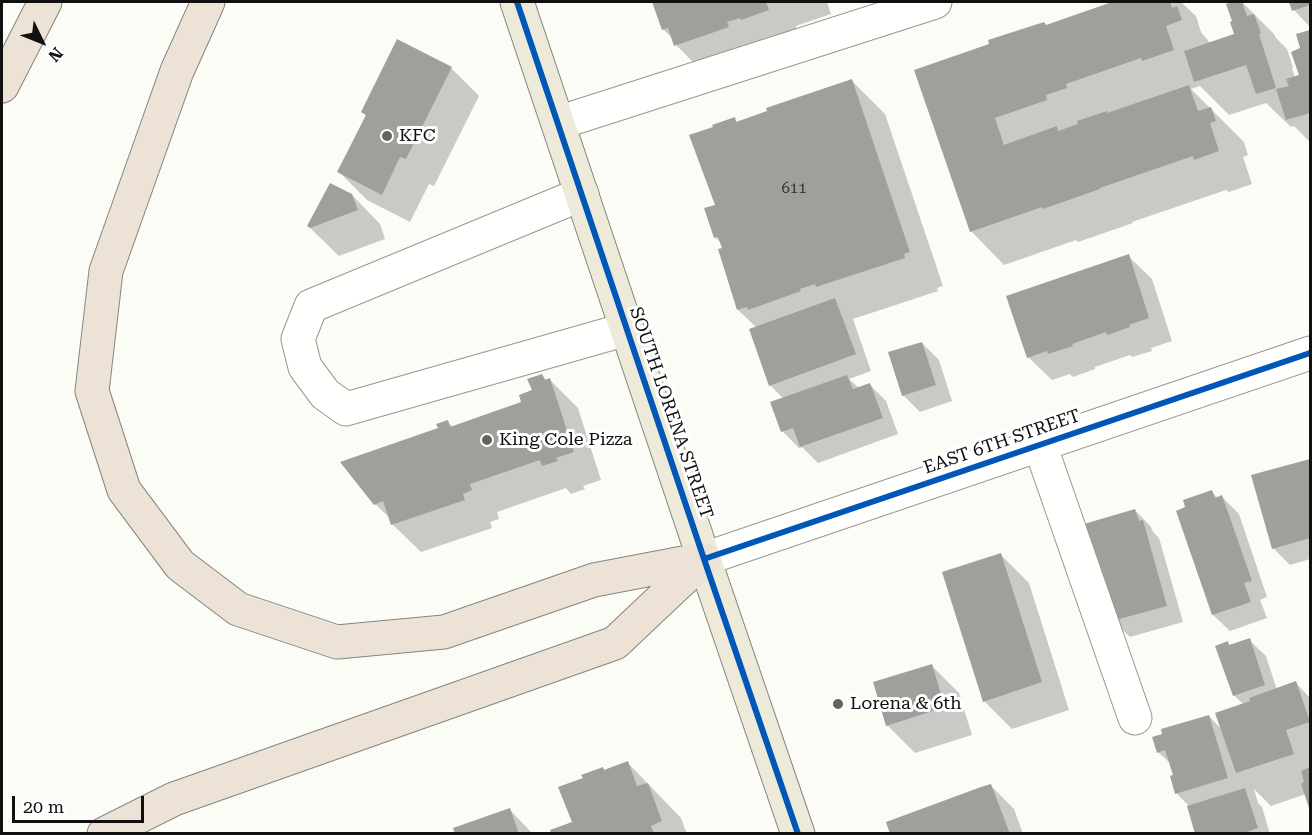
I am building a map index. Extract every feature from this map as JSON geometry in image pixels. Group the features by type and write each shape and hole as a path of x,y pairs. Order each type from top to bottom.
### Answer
{"highway":[{"path":"2,86 45,2"},
{"path":"208,2 177,71 106,271 92,391 123,490 180,565 238,609 337,642 444,632 594,580 704,559"},
{"path":"104,834 174,799 615,644 704,559"}],"main road":[{"name":"SOUTH LORENA STREET","path":"517,2 798,834"}],"street":[{"path":"558,123 935,2"},
{"path":"582,194 311,306 298,339 305,367 325,394 346,409 627,329"},
{"name":"EAST 6TH STREET","path":"704,559 1311,353"},
{"path":"1040,445 1135,718"}],"building":[{"path":"652,2 766,2 769,10 741,20 740,18 727,22 729,27 674,46 668,28 662,30"},
{"path":"1112,2 1170,2 1172,8 1177,6 1182,20 1166,26 1174,50 1142,61 1141,58 1066,84 1067,88 1046,95 1047,100 995,118 1004,145 1057,126 1058,131 1078,124 1077,121 1189,85 1198,111 1211,107 1216,121 1210,123 1219,151 1194,160 1193,156 970,232 914,70 989,44 988,40 1044,22 1046,25"},
{"path":"1242,2 1247,16 1254,14 1276,88 1256,94 1246,65 1194,82 1184,51 1234,34 1226,4"},
{"path":"1289,2 1310,2 1310,5 1292,11"},
{"path":"1310,30 1310,113 1286,120 1276,89 1289,86 1286,79 1299,75 1291,52 1300,48 1296,34"},
{"name":"KFC","path":"397,39 452,67 406,159 400,157 382,195 337,172 366,115 361,112"},
{"path":"852,79 910,252 904,254 905,258 816,287 815,284 748,310 747,307 737,310 718,249 722,248 718,237 714,238 704,208 715,205 689,135 735,117 736,122 767,111 766,108"},
{"path":"330,183 352,194 358,210 310,228 307,226"},
{"path":"1129,254 1149,318 1107,335 1106,332 1072,344 1073,346 1027,358 1006,296"},
{"path":"835,298 856,354 769,386 749,329"},
{"path":"922,342 936,385 902,396 888,352"},
{"name":"King Cole Pizza","path":"542,374 545,380 550,378 574,452 556,458 558,461 542,466 540,460 470,484 472,490 463,494 465,500 391,525 383,501 374,505 340,462 438,428 436,424 448,420 450,427 521,402 519,395 532,390 527,379"},
{"path":"847,375 853,389 870,383 883,418 800,447 793,428 781,432 770,402"},
{"path":"1310,459 1310,538 1272,549 1251,475"},
{"path":"1212,490 1215,498 1222,495 1252,581 1244,583 1251,602 1212,615 1176,511 1185,507 1183,500"},
{"path":"1135,509 1139,521 1143,520 1167,606 1112,621 1084,524"},
{"path":"1001,553 1042,682 983,702 942,572"},
{"path":"1250,638 1265,685 1233,696 1215,646 1228,641 1229,645"},
{"path":"932,664 945,707 886,726 873,682"},
{"path":"1296,681 1310,722 1286,730 1294,754 1236,773 1215,713"},
{"path":"1209,715 1228,778 1175,794 1170,776 1173,775 1165,750 1157,753 1152,737 1162,734 1161,729"},
{"path":"628,761 637,786 648,783 662,821 651,826 654,834 551,834 550,830 572,822 558,787 583,778 581,775"},
{"path":"1310,767 1310,811 1301,784 1304,782 1301,771"},
{"path":"991,784 1010,834 890,834 886,822"},
{"path":"1245,788 1258,828 1247,832 1248,834 1195,834 1187,806"},
{"path":"510,808 519,834 455,834 453,828"}],"cycle path":[{"path":"517,2 798,834"},
{"path":"704,559 1310,353"}],"place":[{"name":"KFC","path":"387,136"},
{"name":"King Cole Pizza","path":"487,440"},
{"name":"Lorena & 6th","path":"838,704"}]}
